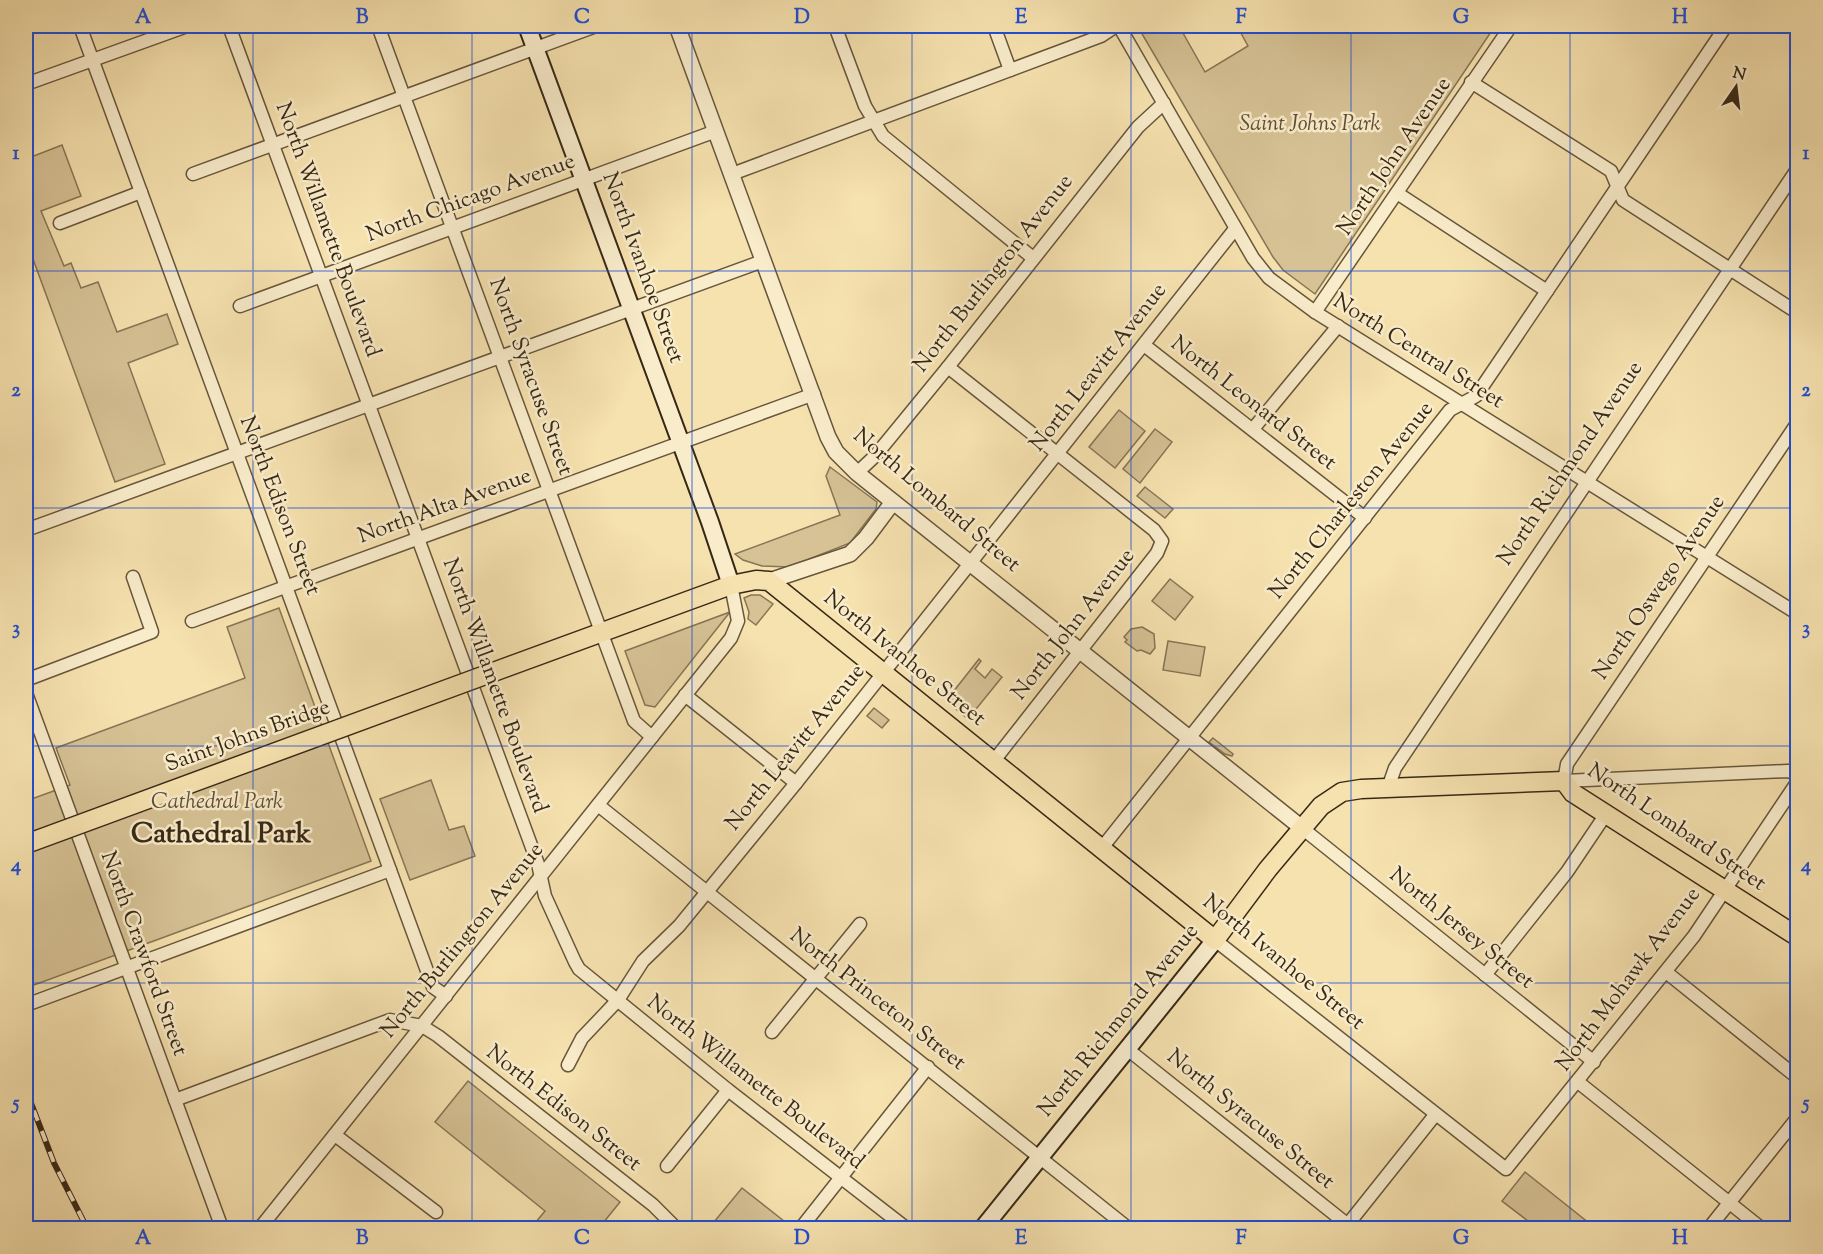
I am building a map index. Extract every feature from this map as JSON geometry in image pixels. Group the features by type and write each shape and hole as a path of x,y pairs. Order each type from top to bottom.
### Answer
{"main road":[{"name":"North Ivanhoe Street","path":"527,26 681,442 731,585"},
{"path":"731,585 756,580 769,581"},
{"name":"North Ivanhoe Street","path":"769,581 1215,940"},
{"name":"Saint Johns Bridge","path":"26,844 731,585"},
{"name":"North Lombard Street","path":"1342,792 1564,781 1573,793 1797,937"},
{"name":"North Richmond Avenue","path":"983,1228 1215,940 1302,828 1321,806 1342,792"}],"street":[{"name":"North Edison Street","path":"80,26 433,987 446,996"},
{"path":"26,84 188,26"},
{"name":"North Willamette Boulevard","path":"229,26 542,875 545,896 575,962 728,1090 906,1228"},
{"name":"North Syracuse Street","path":"378,26 634,721 652,737"},
{"path":"194,174 596,26"},
{"name":"North Lombard Street","path":"677,26 832,446 857,473 1302,828"},
{"path":"835,26 872,120 883,136 1033,258"},
{"path":"994,26 1010,70"},
{"path":"732,174 1101,36 1118,26"},
{"name":"North Central Street","path":"1118,26 1164,102 1235,229 1269,278 1315,312 1797,614"},
{"name":"North John Avenue","path":"1315,312 1510,26"},
{"path":"1533,26 1545,26"},
{"name":"North Charleston Avenue","path":"1101,849 1450,410 1476,396 1726,26"},
{"path":"1471,82 1611,171 1623,200 1797,312"},
{"name":"North Burlington Avenue","path":"857,473 875,456 948,367 1138,127 1164,102"},
{"name":"North Chicago Avenue","path":"240,306 716,131"},
{"name":"North Richmond Avenue","path":"1388,788 1395,768 1797,168"},
{"path":"60,223 141,192"},
{"path":"1397,193 1547,291"},
{"name":"North Leavitt Avenue","path":"568,1065 582,1038 618,1000 643,961 707,892 796,783 1235,229"},
{"path":"26,530 763,261"},
{"path":"1253,429 1338,326"},
{"name":"North Leonard Street","path":"1144,345 1365,518"},
{"path":"948,367 1058,453"},
{"name":"North Alta Avenue","path":"192,621 814,394"},
{"name":"North Oswego Avenue","path":"1564,781 1568,764 1797,422"},
{"name":"North John Avenue","path":"993,762 1158,554 1162,541 1154,530 1058,453"},
{"path":"769,581 850,554 866,538 893,502"},
{"path":"26,680 152,632 133,577"},
{"name":"North Burlington Avenue","path":"261,1228 736,630 738,610 731,585"},
{"name":"North Crawford Street","path":"26,693 222,1228"},
{"path":"685,695 796,783"},
{"path":"1564,781 1786,771 1797,773"},
{"name":"North Mohawk Avenue","path":"1506,1169 1666,972 1797,780"},
{"name":"North Princeton Street","path":"598,805 1128,1228"},
{"path":"1485,975 1567,872 1606,814"},
{"name":"North Jersey Street","path":"1302,828 1594,1062"},
{"path":"26,1005 390,870"},
{"path":"772,1032 860,924"},
{"name":"North Ivanhoe Street","path":"1215,940 1506,1169"},
{"path":"1666,972 1797,1078"},
{"path":"175,1100 390,1020 422,1026"},
{"name":"North Edison Street","path":"422,1026 438,1036 652,1205 676,1228"},
{"name":"North Syracuse Street","path":"1126,1048 1346,1227"},
{"path":"801,1228 928,1067"},
{"path":"1578,1082 1761,1228"},
{"path":"667,1166 728,1090"},
{"path":"1346,1227 1435,1115"},
{"path":"1709,1228 1797,1117"},
{"path":"335,1135 436,1212"}],"green space":[{"name":"Saint Johns Park","path":"1179,26 1205,72 1248,46 1237,26 1495,26 1315,294 1283,270 1273,257 1138,27"},
{"path":"62,145 81,196 41,211 64,266 71,263 81,288 98,282 117,332 167,314 178,344 128,363 165,464 115,482 26,240 26,159"},
{"path":"1119,410 1145,431 1115,468 1089,447"},
{"path":"1155,429 1172,442 1140,483 1123,469"},
{"path":"830,467 877,502 876,509 850,543 789,567 762,566 743,560 735,554 840,515 826,476"},
{"path":"1145,487 1173,509 1165,518 1137,496"},
{"path":"1170,579 1193,597 1175,620 1152,601"},
{"path":"760,595 773,604 756,625 748,619 749,612 744,598"},
{"name":"Cathedral Park","path":"279,608 371,861 26,988 26,801 70,785 56,748 245,678 227,627"},
{"path":"730,612 655,707 645,705 625,651"},
{"path":"1142,627 1154,634 1155,648 1150,654 1141,650 1137,651 1125,642 1127,640 1124,637 1131,629"},
{"path":"1168,641 1205,647 1200,676 1163,670"},
{"path":"979,659 981,661 975,669 985,678 992,669 1002,677 968,719 946,701"},
{"path":"874,708 889,720 882,728 867,716"},
{"path":"1213,738 1233,754 1232,756 1225,754 1209,742"},
{"path":"431,780 449,830 464,826 475,856 410,880 380,799"},
{"path":"468,1081 620,1202 599,1228 531,1228 545,1211 435,1122"},
{"path":"1525,1172 1589,1223 1584,1228 1537,1228 1502,1201"},
{"path":"742,1188 784,1221 778,1228 709,1228"}],"railway":[{"path":"26,1090 54,1163 87,1228"}],"district":[{"name":"Cathedral Park","path":"221,835"}]}
